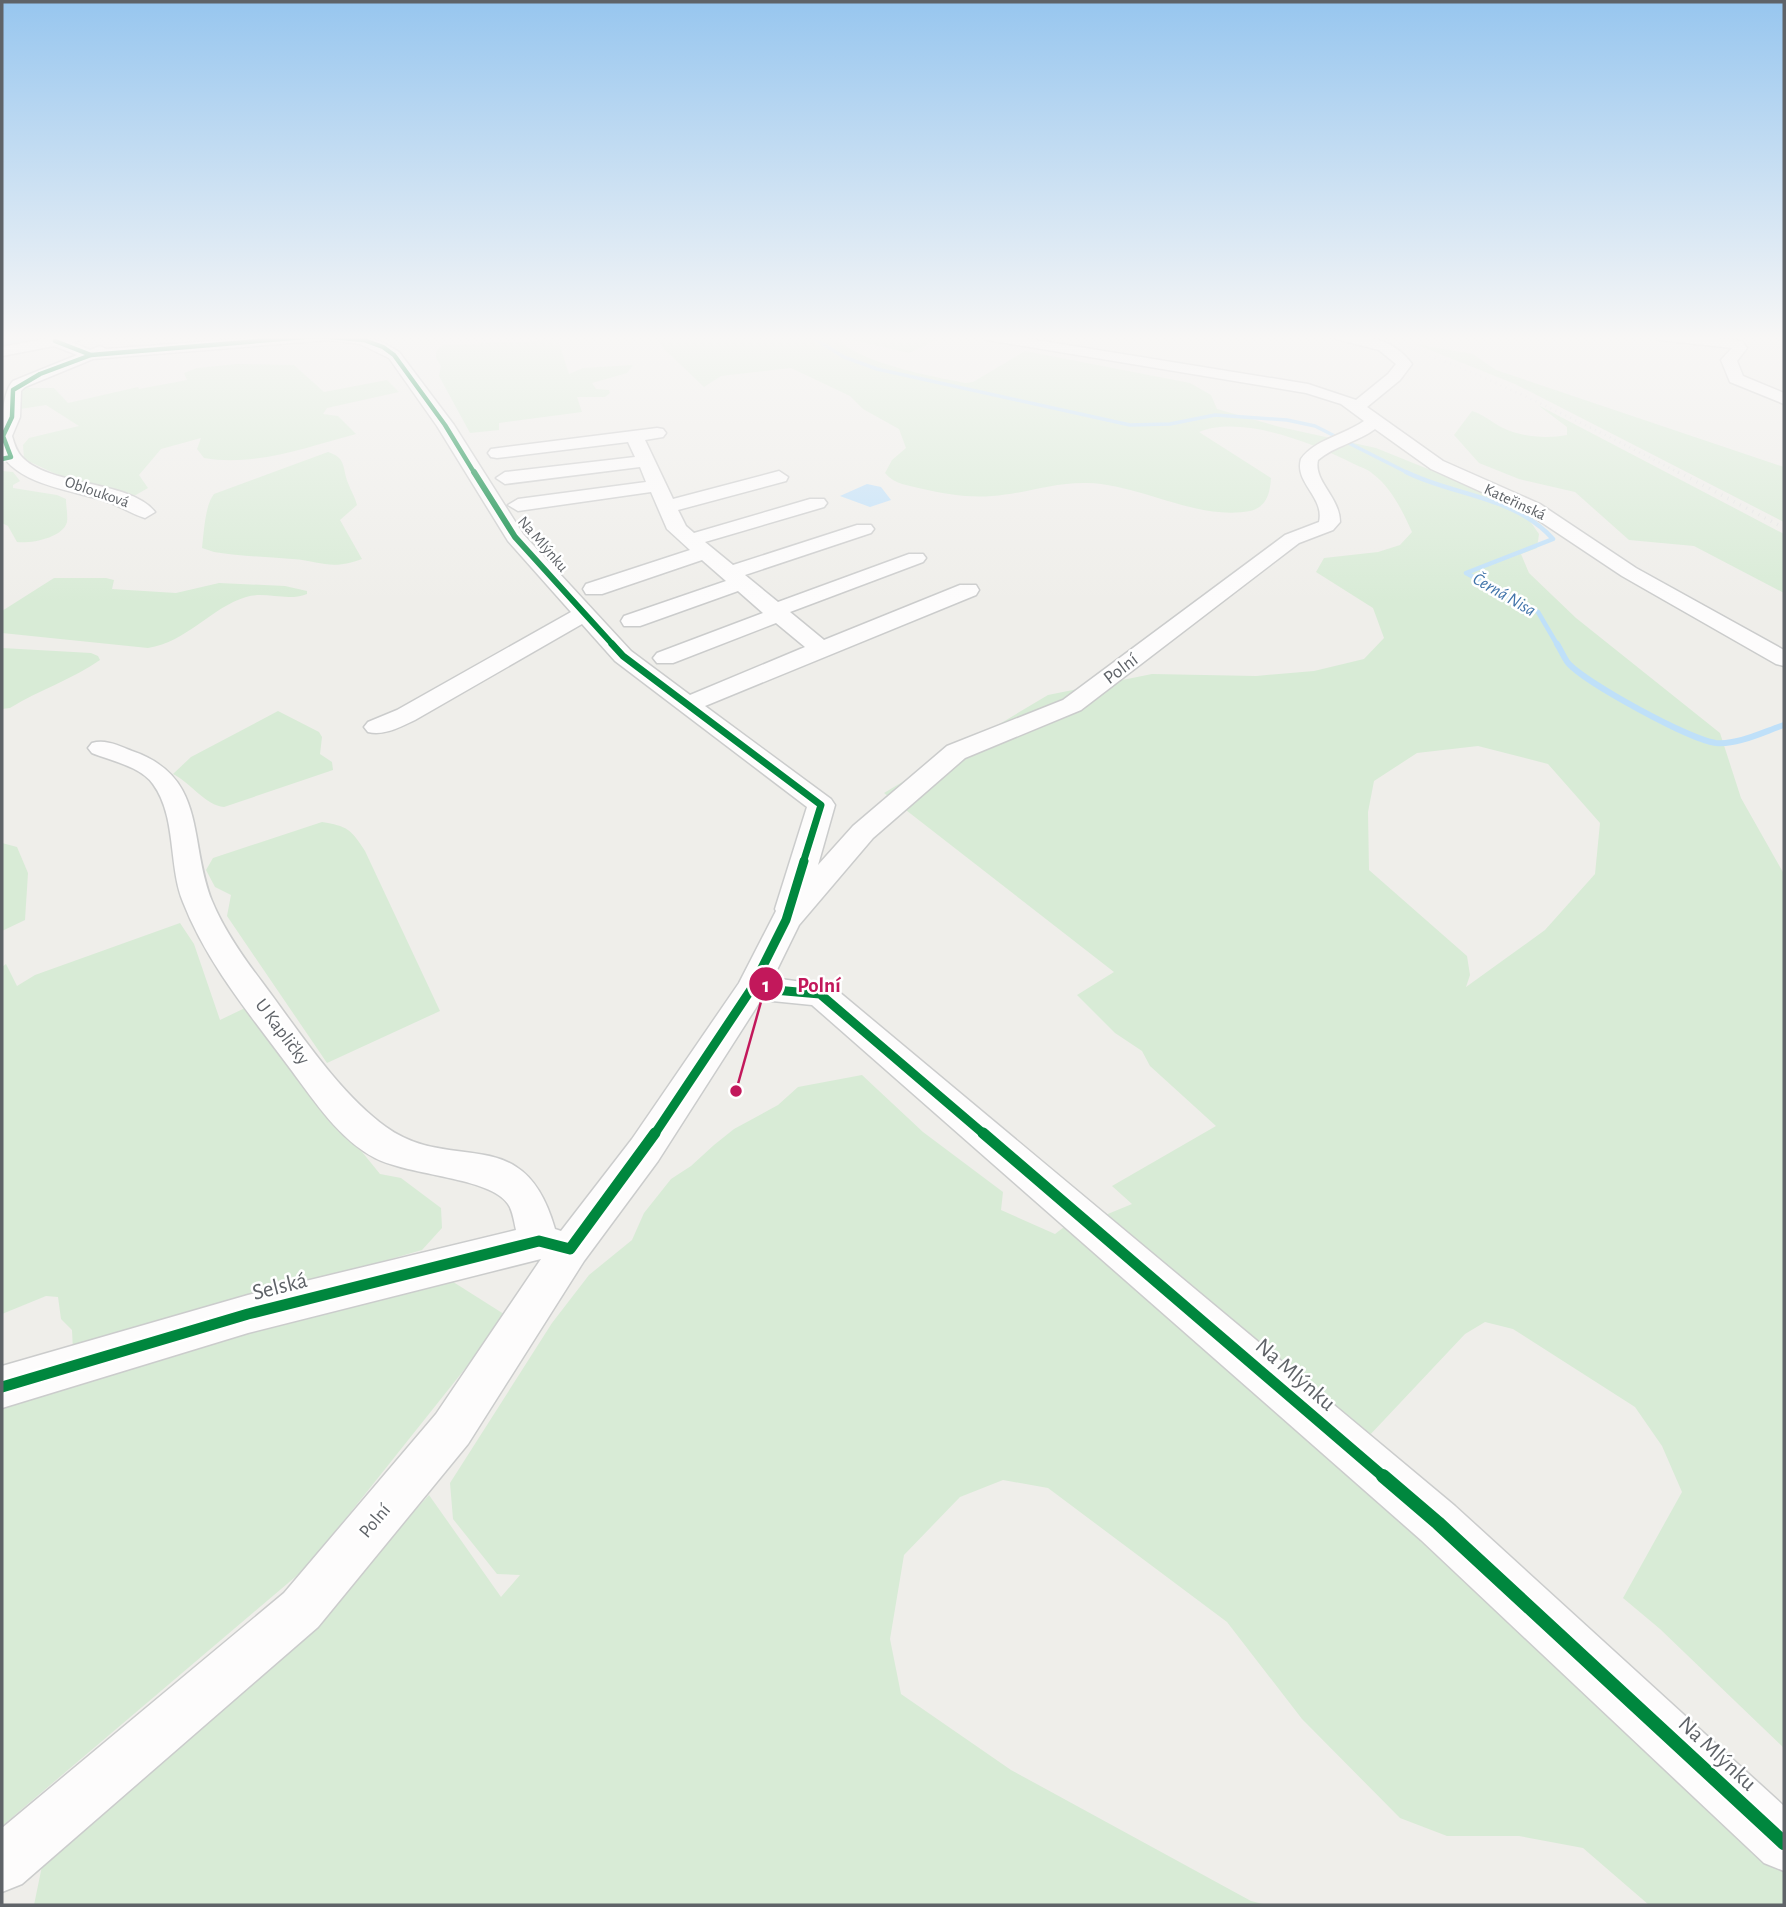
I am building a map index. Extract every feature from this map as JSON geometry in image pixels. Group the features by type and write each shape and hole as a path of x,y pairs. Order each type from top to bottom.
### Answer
{"street":[{"name":"Oblouková","path":"8,425 3,436 11,457 30,470 112,494 145,512"},
{"name":"Na Mlýnku","path":"445,425 515,537 623,656 821,805 786,920"},
{"name":"Polní","path":"2,1864 301,1610 452,1429 554,1245 645,1150 667,1112 752,988 786,920 863,832 956,752 1072,705 1292,539 1326,526 1330,522 1330,504 1314,483 1308,460 1318,450 1352,437 1370,425"},
{"name":"Kateřinská","path":"1378,425 1437,465 1533,508 1629,572 1784,659"},
{"path":"497,453 657,433"},
{"path":"634,435 677,529 821,649"},
{"path":"505,478 645,461"},
{"path":"666,506 779,477"},
{"name":"Na Mlýnku","path":"518,505 656,486"},
{"path":"594,589 696,546 817,503"},
{"path":"632,621 864,529"},
{"path":"665,658 916,558"},
{"path":"687,705 968,590"},
{"path":"377,727 406,715 585,613"},
{"name":"U Kapličky","path":"101,748 154,769 167,784 181,830 196,898 210,928 257,997 330,1093 366,1133 389,1148 436,1164 480,1169 504,1177 521,1192 554,1245"},
{"name":"Na Mlýnku","path":"752,988 820,994 1438,1523 1784,1843"},
{"name":"Selská","path":"2,1387 248,1314 554,1245"}],"green space":[{"path":"347,425 356,434 300,450 242,460 204,458 197,449 201,438 161,449 139,475 148,488 134,496 62,477 24,459 23,445 29,438 79,426"},
{"path":"466,425 499,425 499,430 470,433"},
{"path":"892,425 1273,425 1376,448 1470,486 1523,511 1539,534 1537,548 1521,554 1529,573 1576,618 1720,733 1741,798 1784,874 1784,1748 1660,1629 1623,1598 1682,1492 1662,1446 1635,1407 1513,1329 1485,1322 1465,1334 1368,1437 1098,1218 1132,1204 1112,1186 1216,1126 1150,1066 1142,1051 1115,1033 1077,995 1114,972 884,793 1048,695 1152,674 1256,676 1314,671 1364,659 1384,638 1373,608 1316,572 1324,558 1378,552 1400,545 1412,532 1391,493 1369,471 1299,440 1257,429 1216,427 1199,432 1271,478 1266,499 1256,509 1230,513 1210,511 1127,489 1087,483 1063,484 1004,495 957,495 897,482 885,473 892,460 906,448 899,429","holes":["1478,746 1548,764 1600,823 1595,874 1545,930 1466,987 1470,975 1467,956 1369,870 1368,812 1374,781 1417,753"]},
{"path":"1462,425 1498,425 1516,433 1542,437 1567,435 1564,425 1576,425 1784,534 1784,593 1694,546 1629,540 1575,492 1519,479 1479,463 1454,435"},
{"path":"1595,425 1659,425 1784,467 1784,522"},
{"path":"328,452 341,460 357,505 340,520 362,559 334,565 214,552 202,548 207,512 214,494"},
{"path":"2,471 13,472 20,481 13,485 13,488 66,499 67,522 64,528 45,539 17,542 8,526 2,523"},
{"path":"54,578 106,578 114,580 112,589 176,593 219,583 285,586 307,591 307,594 291,597 246,597 222,608 175,639 148,648 2,633 2,611"},
{"path":"2,648 91,653 100,660 10,708 2,709"},
{"path":"278,711 319,732 322,737 320,754 332,762 333,770 224,807 211,803 173,774 191,757"},
{"path":"322,822 348,830 365,851 440,1011 327,1063 227,916 231,895 215,887 206,870 213,858"},
{"path":"2,843 17,847 28,873 25,920 2,931"},
{"path":"180,923 194,944 220,1020 245,1008 380,1174 401,1178 441,1208 442,1228 422,1250 73,1351 72,1330 61,1319 58,1297 46,1296 2,1314 2,967 6,964 17,986 35,975"},
{"path":"862,1075 923,1132 1003,1192 1001,1210 1055,1234 1068,1224 1447,1549 1784,1859 1784,1905 1649,1905 1583,1848 1519,1836 1447,1836 1400,1818 1302,1719 1227,1622 1048,1488 1003,1480 960,1497 904,1555 890,1639 901,1694 1011,1770 1251,1901 1267,1905 34,1905 43,1861 294,1642 429,1495 501,1597 520,1575 497,1574 453,1519 450,1483 552,1323 589,1275 632,1240 644,1213 671,1179 691,1166 734,1129 778,1105 798,1087"},
{"path":"439,1273 507,1316 307,1567 2,1826 2,1400"}],"water":[{"path":"867,484 881,487 891,500 870,507 840,496"}],"waterway":[{"name":"Černá Nisa","path":"1310,425 1406,472"},
{"name":"Černá Nisa","path":"1406,472 1502,505 1538,525 1553,539 1466,573 1538,612 1558,646"},
{"name":"Černá Nisa","path":"1406,472 1410,474"},
{"name":"Černá Nisa","path":"1557,644 1568,663 1595,684 1662,722 1703,740 1716,743 1733,742 1784,725"}],"railway":[{"path":"1585,425 1681,474"},
{"path":"1678,472 1784,528"}],"cycle path":[{"path":"2,459 11,457 3,436 8,425"},
{"path":"2,1387 248,1314 539,1241 570,1249 645,1150 752,988 786,920 821,805 623,656 515,537 445,425"},
{"path":"752,988 820,994 1438,1523 1784,1843"}],"place":[{"name":"Polní","path":"736,1091"}]}
